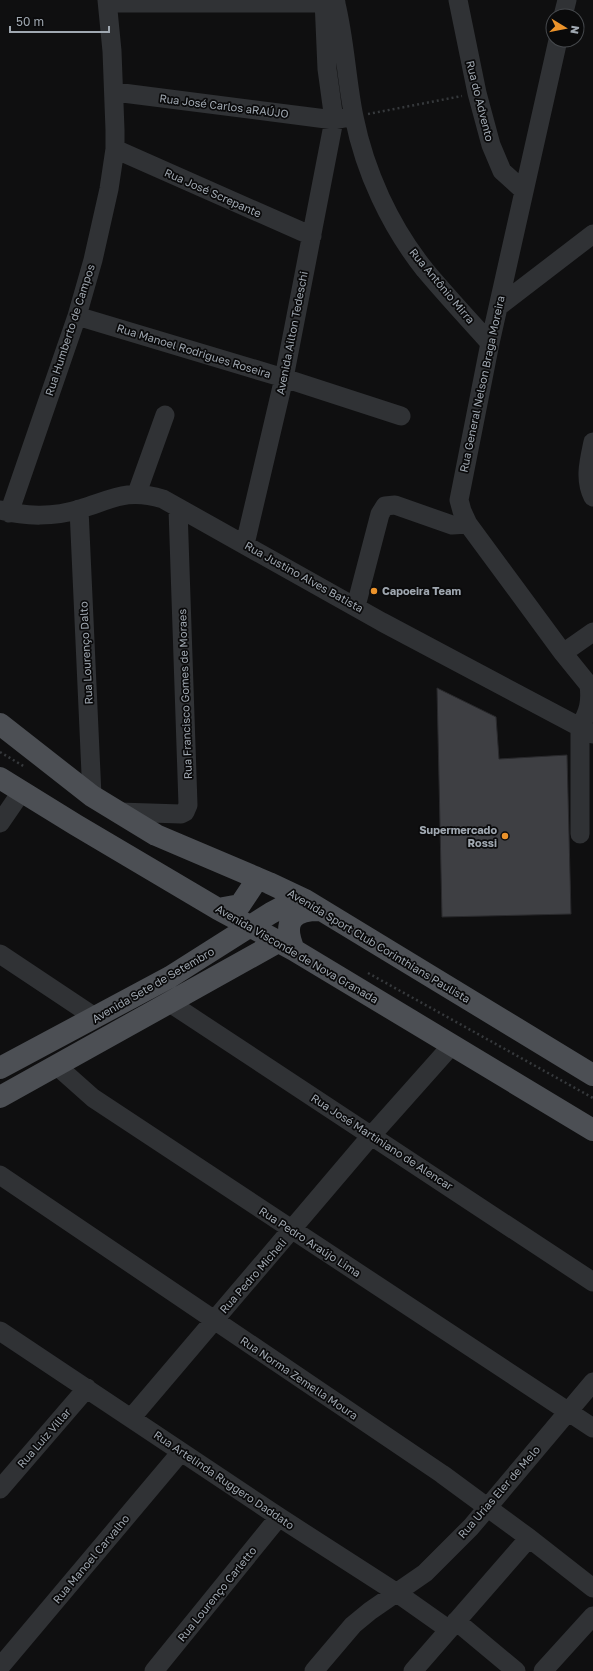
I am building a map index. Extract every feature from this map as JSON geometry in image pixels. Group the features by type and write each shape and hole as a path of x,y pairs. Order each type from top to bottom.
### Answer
{"main road":[{"name":"Avenida Sport Club Corinthians Paulista","path":"0,724 92,796 162,838 255,877 314,905 593,1075"},
{"name":"Avenida Visconde de Nova Granada","path":"0,778 76,825 218,909 286,946 593,1130"},
{"path":"218,909 242,903 252,887 255,877"},
{"name":"Avenida Sete de Setembro","path":"0,1068 96,1018 170,977 286,905 314,905"},
{"path":"286,946 289,930 294,916 314,905"},
{"name":"Avenida Sete de Setembro","path":"0,1097 170,1002 286,946"}],"street":[{"name":"Rua do Advento","path":"458,0 477,93 496,160 507,177 524,192"},
{"path":"108,1 329,2"},
{"name":"Rua Humberto de Campos","path":"5,512 77,316 101,228 115,149 114,92 108,1"},
{"name":"Rua Antônio Mirra","path":"329,2 354,117 363,151 377,190 399,231 425,269 490,343"},
{"name":"Avenida Ailton Tedeschi","path":"245,544 284,378 334,120 327,69 329,2"},
{"name":"Rua General Nelson Braga Moreira","path":"556,48 490,343 459,500 468,524 563,653 591,688"},
{"name":"Rua José Carlos aRAÚJO","path":"114,92 334,120 354,117"},
{"name":"Rua José Screpante","path":"115,149 312,236"},
{"path":"498,307 593,234"},
{"name":"Rua Manoel Rodrigues Roseira","path":"77,316 284,378 401,416"},
{"path":"137,493 165,415"},
{"path":"593,442 587,479 593,497"},
{"name":"Rua Justino Alves Batista","path":"5,512 41,515 79,509 110,498 137,493 163,499 178,509 245,544 389,625 586,730"},
{"path":"356,606 380,514 385,506 395,505 452,525 468,524"},
{"name":"Rua Lourenço Dalto","path":"79,509 92,796"},
{"name":"Rua Francisco Gomes de Moraes","path":"119,812 180,814 185,812 188,804 178,509"},
{"path":"563,653 593,632"},
{"path":"580,834 586,716 590,701 591,688"},
{"path":"0,823 22,791"},
{"path":"0,954 96,1018"},
{"name":"Rua José Martiniano de Alencar","path":"170,1002 593,1282"},
{"name":"Rua Pedro Micheli","path":"132,1417 371,1136 452,1045"},
{"name":"Rua Pedro Araújo Lima","path":"57,1066 93,1098 593,1428"},
{"name":"Rua Norma Zemella Moura","path":"0,1175 487,1506 591,1583"},
{"name":"Rua Artelinda Ruggero Daddato","path":"0,1331 132,1417 279,1517 397,1593 452,1625 506,1668"},
{"name":"Rua Urias Eler de Melo","path":"314,1671 353,1625 370,1611 425,1574 471,1527 487,1506 593,1382"},
{"name":"Rua Luiz Villar","path":"0,1489 87,1388"},
{"name":"Rua Manoel Carvalho","path":"6,1667 182,1452"},
{"name":"Rua Lourenço Carletto","path":"154,1671 279,1517"},
{"path":"413,1671 529,1538"},
{"path":"543,1671 593,1616"}],"path":[{"path":"354,117 477,93"}],"building":[{"name":"Supermercado Rossi","path":"437,688 496,717 499,759 567,755 571,914 442,917"}],"place":[{"name":"Capoeira Team","path":"374,591"},
{"name":"Supermercado Rossi","path":"505,836"}]}
